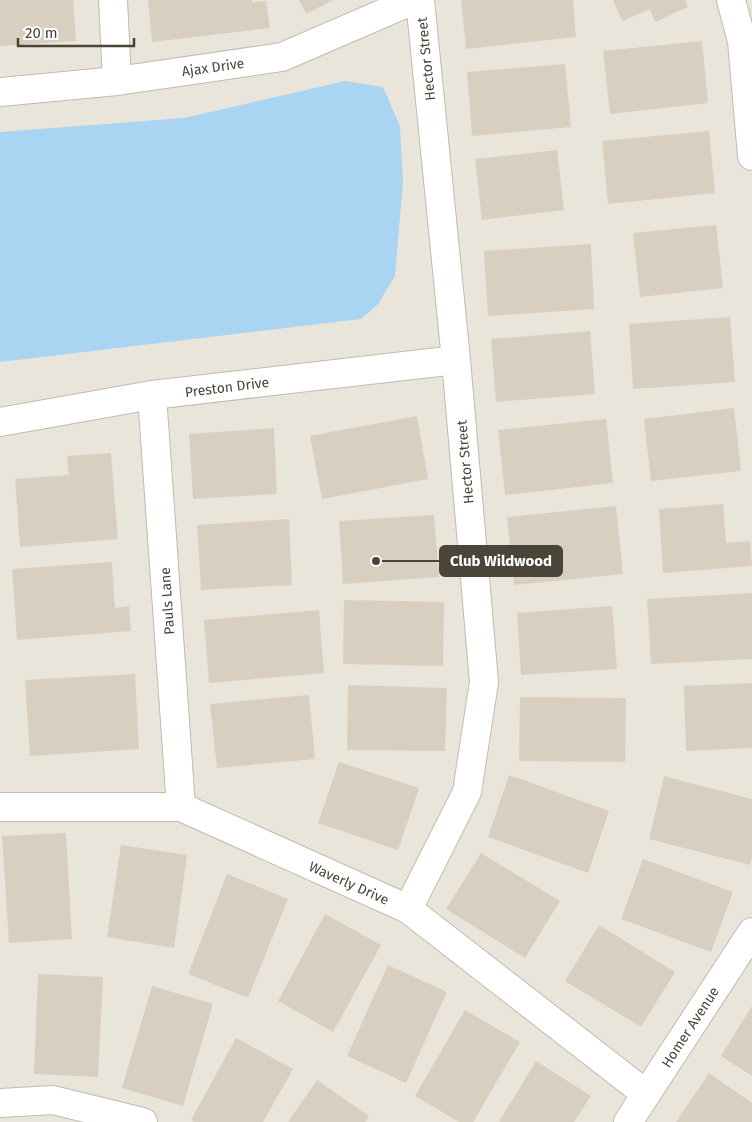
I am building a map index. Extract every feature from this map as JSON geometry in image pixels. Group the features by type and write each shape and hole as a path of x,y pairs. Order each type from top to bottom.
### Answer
{"street":[{"path":"113,0 117,81"},
{"name":"Ajax Drive","path":"0,92 117,81 282,57 414,0"},
{"name":"Hector Street","path":"408,909 467,792 484,682 456,360 420,0"},
{"path":"730,0 742,41 752,156"},
{"name":"Preston Drive","path":"0,422 152,395 456,360"},
{"name":"Pauls Lane","path":"152,395 181,807"},
{"name":"Waverly Drive","path":"0,807 181,807 408,909 646,1094"},
{"name":"Homer Avenue","path":"628,1122 752,932"},
{"path":"0,1103 53,1100 143,1122"}],"shaded area":[{"path":"0,0 752,0 752,1122 0,1122"}],"water":[{"path":"345,81 383,87 400,126 403,182 395,276 378,304 361,319 0,362 0,132 184,118"}],"building":[{"path":"0,0 73,0 76,41 0,46"},
{"path":"148,0 266,1 270,28 152,42"},
{"path":"299,0 333,0 306,14"},
{"path":"461,0 573,0 576,37 466,49"},
{"path":"613,0 685,0 688,7 655,22 650,9 622,21"},
{"path":"702,41 708,103 610,114 603,51"},
{"path":"565,64 571,127 472,136 467,72"},
{"path":"709,131 715,193 608,204 602,141"},
{"path":"557,150 564,210 482,220 475,159"},
{"path":"716,225 723,288 640,297 633,233"},
{"path":"591,244 594,309 488,316 484,251"},
{"path":"730,317 735,382 633,389 629,324"},
{"path":"590,331 595,394 496,402 491,339"},
{"path":"734,408 741,471 651,481 644,419"},
{"path":"417,416 428,479 322,499 310,436"},
{"path":"606,419 613,483 505,495 498,430"},
{"path":"274,428 277,494 193,499 189,434"},
{"path":"111,453 118,539 20,547 15,479 69,475 67,456"},
{"path":"723,504 726,543 750,541 752,566 663,573 659,509"},
{"path":"616,506 623,574 514,585 507,517"},
{"path":"434,515 439,577 343,584 339,521"},
{"path":"289,519 292,585 201,590 197,525"},
{"path":"112,562 115,608 129,606 131,631 17,640 12,569"},
{"path":"752,593 752,659 651,664 647,599"},
{"path":"344,600 444,602 443,666 343,664"},
{"path":"612,606 617,669 521,675 517,613"},
{"path":"319,610 324,673 209,683 204,620"},
{"path":"135,674 139,749 30,756 25,680"},
{"path":"752,683 752,748 686,751 684,686"},
{"path":"348,685 447,688 445,751 347,750"},
{"path":"309,695 315,759 217,768 210,704"},
{"path":"520,697 626,698 625,762 519,761"},
{"path":"339,762 419,788 398,850 318,823"},
{"path":"509,775 609,811 588,873 488,837"},
{"path":"664,776 752,799 752,858 750,865 649,839"},
{"path":"66,833 72,939 9,943 2,836"},
{"path":"121,845 187,855 174,948 107,937"},
{"path":"481,853 560,901 525,958 446,909"},
{"path":"643,859 733,892 711,952 621,919"},
{"path":"227,874 288,899 248,998 188,974"},
{"path":"325,914 381,945 333,1032 278,1001"},
{"path":"599,925 675,972 641,1027 565,981"},
{"path":"388,965 447,992 406,1083 347,1056"},
{"path":"38,974 103,977 98,1077 34,1074"},
{"path":"152,986 213,1004 183,1106 122,1088"},
{"path":"752,1006 752,1076 721,1056"},
{"path":"465,1010 520,1042 473,1122 459,1122 415,1096"},
{"path":"236,1038 293,1069 263,1122 194,1122 191,1120"},
{"path":"536,1061 591,1096 574,1122 499,1122"},
{"path":"709,1073 752,1103 752,1122 676,1122"},
{"path":"317,1080 369,1116 365,1122 288,1122"}],"place":[{"name":"Club Wildwood","path":"376,561"}]}
